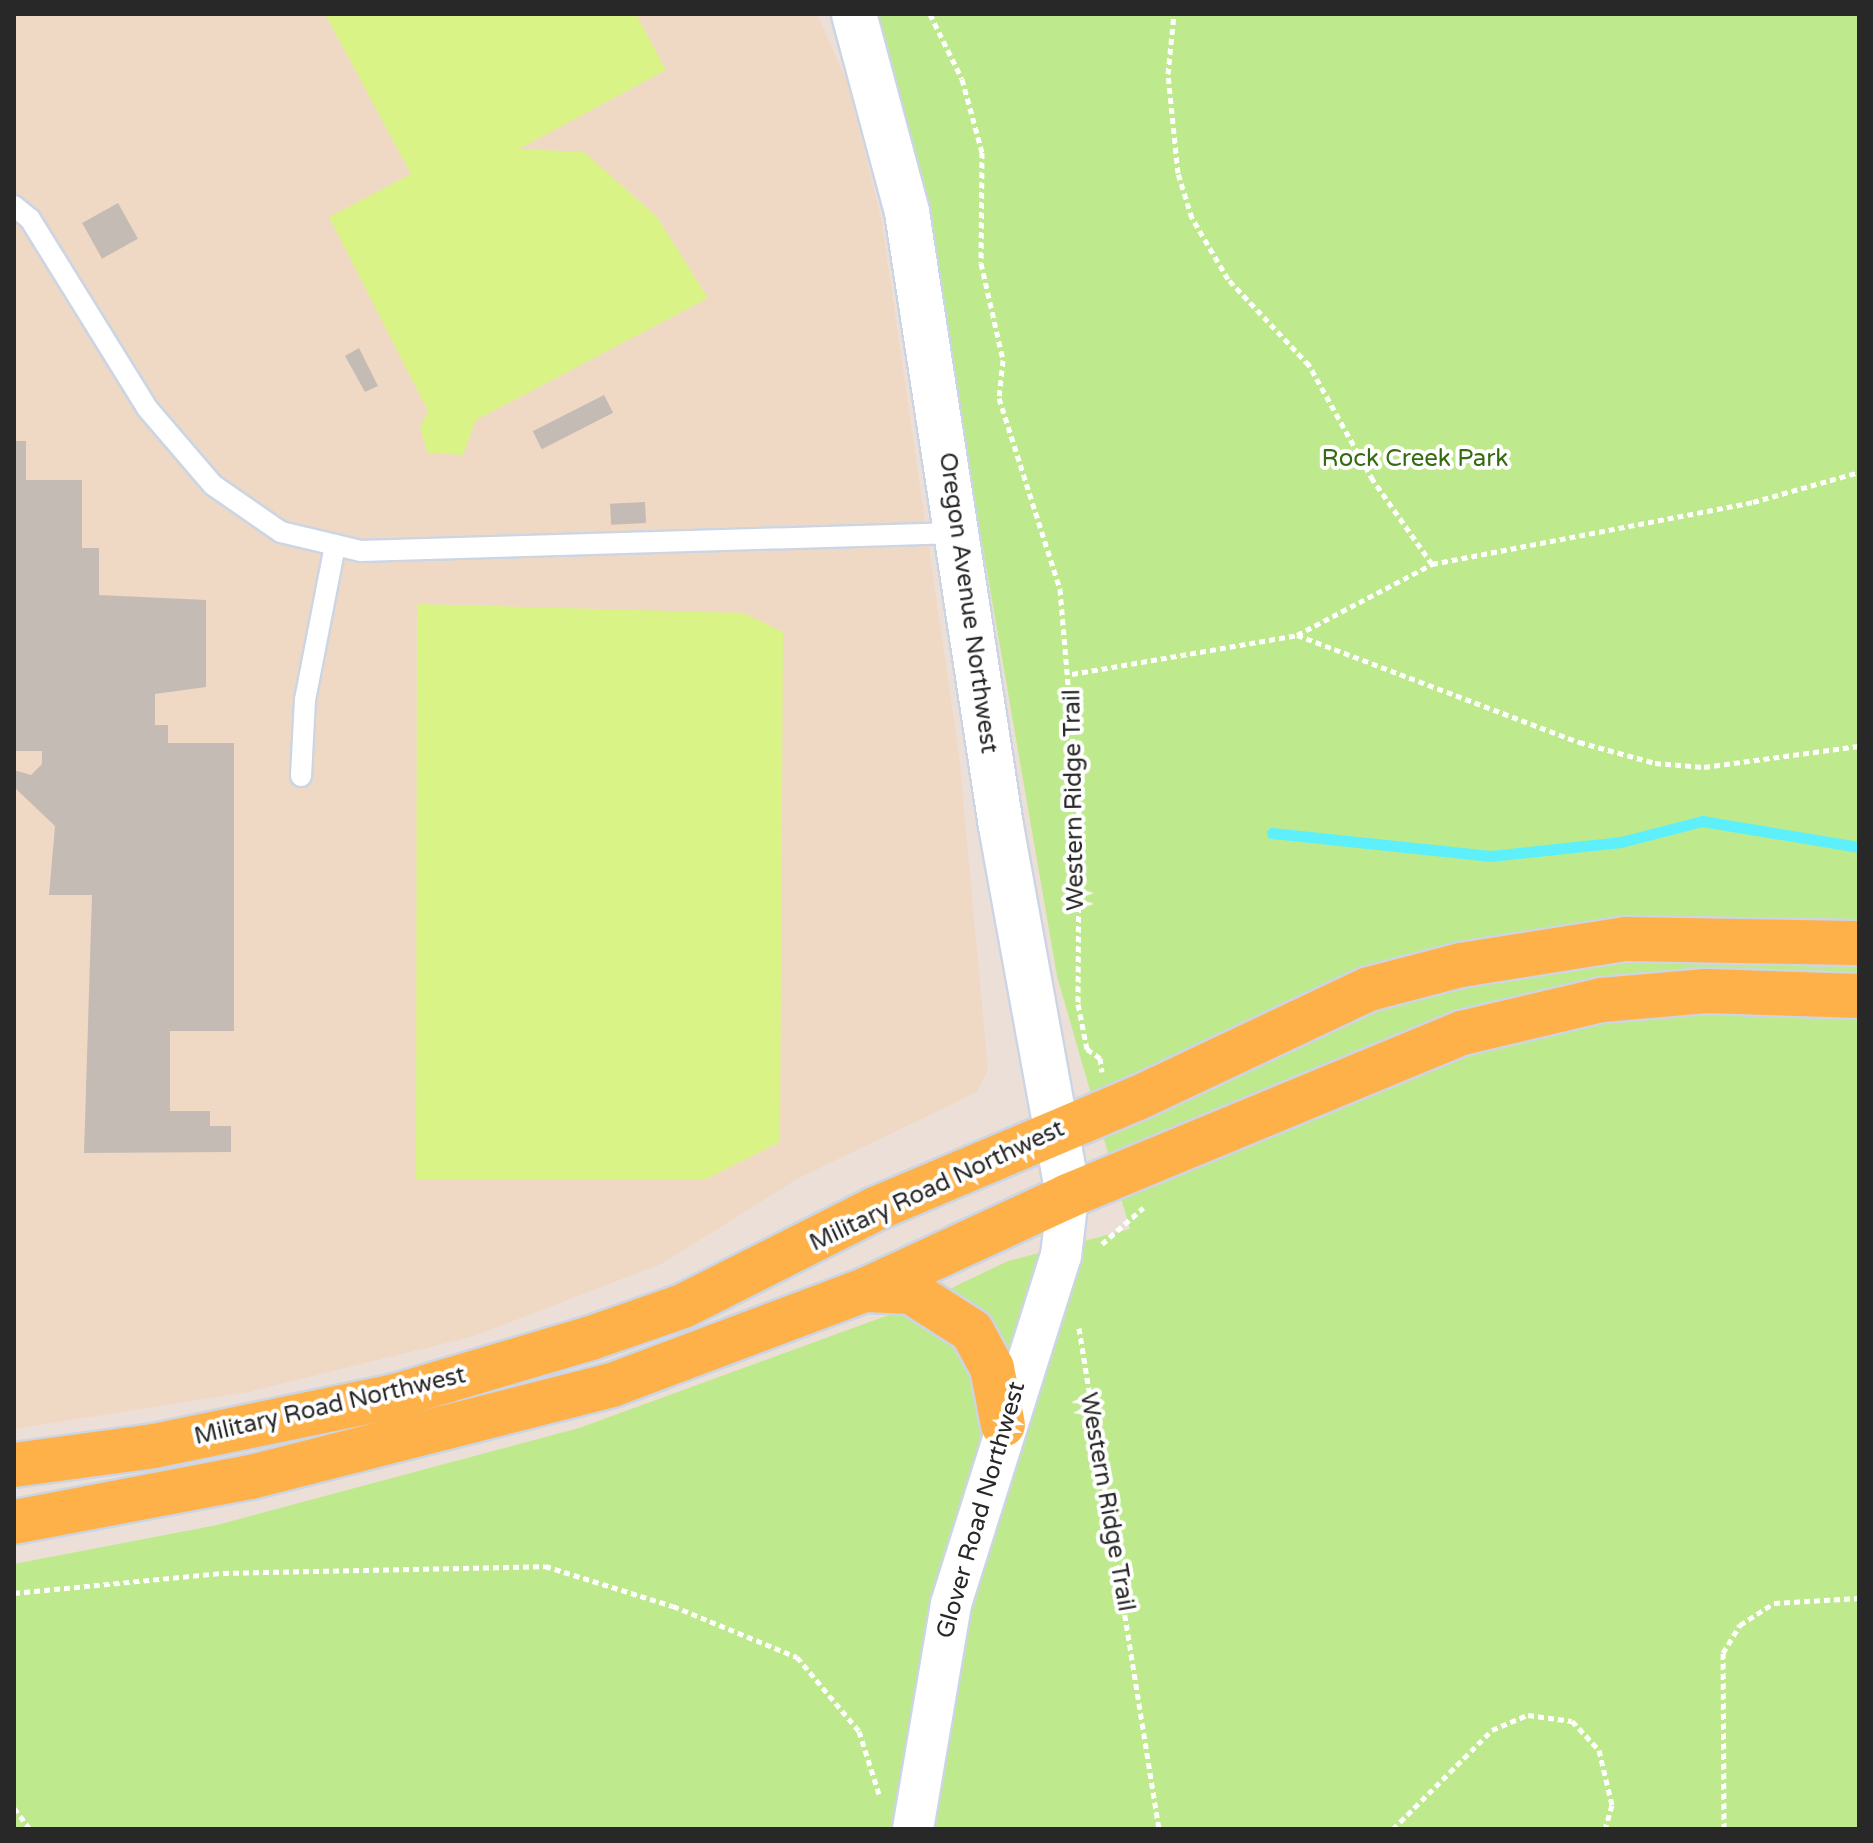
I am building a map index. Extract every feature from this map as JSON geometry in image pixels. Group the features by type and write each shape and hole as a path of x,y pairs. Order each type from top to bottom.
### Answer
{"main road":[{"name":"Military Road Northwest","path":"14,1465 154,1446 395,1396 591,1338 683,1306 875,1209 1369,989 1461,965 1626,939 1859,943"},
{"name":"Military Road Northwest","path":"14,1522 251,1477 530,1409 865,1290 1068,1196 1462,1033 1602,1000 1707,991 1859,996"},
{"path":"865,1290 911,1292 972,1331 992,1368 1003,1425"}],"street":[{"name":"Oregon Avenue Northwest","path":"854,14 900,173 1068,1196"},
{"name":"Glover Road Northwest","path":"913,1829 951,1604 1003,1425 1061,1256 1068,1196"}],"lane":[{"path":"14,206 30,219 147,408 213,485 281,532 361,551 957,533"},
{"path":"301,776 305,700 335,545"}],"path":[{"path":"930,14 962,79 982,152 981,263 1003,360 999,398 1051,542 1072,674"},
{"path":"1174,14 1168,74 1178,173 1192,218 1228,279 1309,365 1373,480 1432,564"},
{"name":"Western Ridge Trail","path":"1100,1067 1100,1058 1087,1049 1078,1004 1072,674 1297,635 1432,564 1753,502 1859,472"},
{"path":"1297,635 1579,742 1655,763 1704,767 1859,746"},
{"path":"1094,1255 1144,1214 1143,1205"},
{"name":"Western Ridge Trail","path":"1077,1312 1159,1829"},
{"path":"14,1593 223,1573 545,1566 673,1606 797,1657 859,1731 881,1801"},
{"path":"1724,1829 1723,1653 1740,1625 1774,1603 1859,1598"},
{"path":"1393,1829 1492,1730 1528,1715 1572,1721 1599,1750 1612,1805 1605,1829"},
{"path":"14,1808 30,1829"}],"shaded area":[{"path":"14,14 817,14 847,81 881,217 959,755 988,1069 977,1092 797,1179 661,1264 474,1336 249,1392 14,1429"}],"green space":[{"path":"325,14 636,14 666,70 519,149 584,152 657,217 708,298 476,420 463,455 428,453 420,428 428,411 329,217 411,174"},
{"name":"Rock Creek Park","path":"873,14 1859,14 1859,1829 14,1829 14,1564 217,1525 579,1428 916,1305 1008,1261 1130,1229 1057,976 918,172"},
{"path":"417,604 744,613 783,632 780,1142 706,1179 416,1179"}],"building":[{"path":"118,203 138,239 102,259 82,223"},
{"path":"359,348 378,386 365,392 345,356"},
{"path":"604,395 613,413 542,449 533,431"},
{"path":"14,441 26,441 26,480 82,480 82,548 99,548 99,595 206,600 206,687 155,694 155,725 168,725 168,743 234,743 234,1031 170,1031 170,1111 210,1111 210,1126 231,1126 231,1152 84,1153 92,895 49,895 55,826 14,787 14,770 31,775 42,764 42,751 14,751"},
{"path":"645,502 646,523 611,525 610,504"}],"waterway":[{"path":"1272,833 1491,856 1621,842 1702,821 1859,847"}]}
